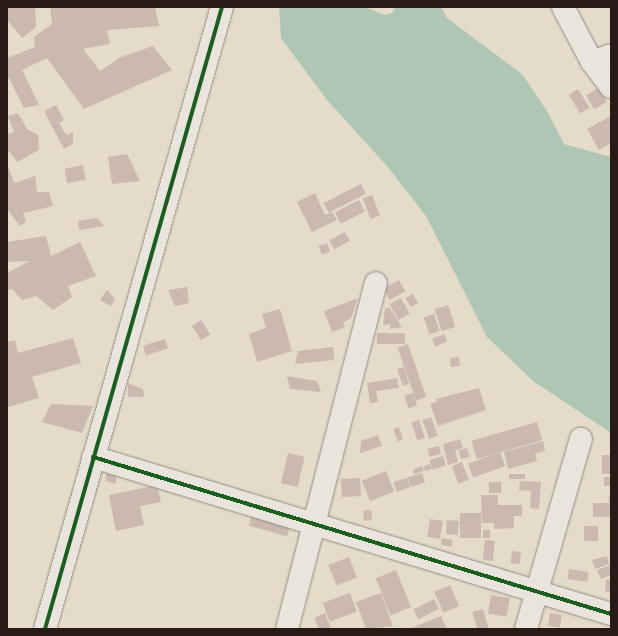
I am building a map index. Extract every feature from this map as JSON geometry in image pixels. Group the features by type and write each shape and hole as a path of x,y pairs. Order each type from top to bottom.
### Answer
{"street":[{"path":"45,629 222,7"},
{"path":"563,7 601,58 611,87"},
{"path":"287,629 376,283"},
{"path":"526,629 581,439"},
{"path":"93,458 314,522 611,614"}],"shaded area":[{"path":"279,7 365,7 385,15 392,13 396,7 441,7 447,18 522,74 547,111 564,144 611,157 611,433 533,381 487,337 426,216 387,166 327,100 281,38"}],"building":[{"path":"35,7 36,27 22,38 8,21 8,8"},
{"path":"50,7 155,7 159,26 107,30 110,44 83,49 100,71 121,57 153,46 172,70 84,109 47,58 22,70 39,105 24,108 9,78 7,78 7,58 35,47 34,37 52,24"},
{"path":"599,88 607,102 594,109 586,96"},
{"path":"578,89 590,108 580,113 569,95"},
{"path":"56,105 64,120 59,123 66,135 73,132 73,144 64,149 44,111"},
{"path":"18,113 27,129 38,135 39,150 17,162 10,152 7,153 7,134 14,132 8,116"},
{"path":"611,116 611,143 599,150 587,129"},
{"path":"127,154 140,181 112,184 108,157"},
{"path":"7,163 14,183 35,176 37,192 49,192 53,206 23,213 26,222 20,226 7,209"},
{"path":"83,165 86,180 67,183 64,169"},
{"path":"361,184 366,194 329,213 324,203"},
{"path":"315,193 325,215 332,212 337,220 312,232 297,202"},
{"path":"372,195 380,216 371,219 363,199"},
{"path":"359,200 365,212 341,224 335,212"},
{"path":"97,218 104,226 79,230 78,221"},
{"path":"345,232 350,241 334,249 329,241"},
{"path":"46,236 51,256 80,242 96,276 68,286 72,297 53,310 36,296 22,300 12,289 7,290 7,273 30,261 7,262 7,242"},
{"path":"327,243 330,251 322,255 319,246"},
{"path":"399,280 405,291 390,300 383,289"},
{"path":"187,287 189,303 175,306 168,290"},
{"path":"107,290 115,299 111,306 100,300"},
{"path":"413,294 418,303 411,307 405,298"},
{"path":"358,298 351,318 343,323 345,327 332,332 324,311"},
{"path":"401,298 410,314 398,320 390,304"},
{"path":"448,305 455,327 442,331 435,309"},
{"path":"389,307 402,327 390,329 390,324 383,325 385,309"},
{"path":"280,309 292,351 257,362 249,334 266,328 262,314"},
{"path":"434,314 440,331 429,335 424,318"},
{"path":"201,320 210,334 201,340 192,326"},
{"path":"377,333 405,333 405,344 377,344"},
{"path":"444,334 447,341 435,346 432,339"},
{"path":"73,338 81,363 32,377 39,398 8,407 7,342 15,340 18,353"},
{"path":"165,339 168,349 146,355 143,346"},
{"path":"408,344 426,397 416,401 398,348"},
{"path":"333,347 334,360 295,364 298,351"},
{"path":"459,357 460,366 451,367 450,358"},
{"path":"404,367 409,384 403,386 397,369"},
{"path":"287,376 317,381 321,392 290,389"},
{"path":"397,378 399,388 376,391 378,402 370,403 367,383"},
{"path":"128,383 143,389 144,397 128,397"},
{"path":"479,388 486,410 438,426 430,404 437,402 436,399"},
{"path":"413,393 417,405 408,408 404,396"},
{"path":"51,404 93,406 82,433 42,422"},
{"path":"431,417 438,436 429,439 423,420"},
{"path":"419,420 425,438 417,441 411,422"},
{"path":"537,422 542,440 477,459 472,441"},
{"path":"399,427 403,439 397,441 393,429"},
{"path":"378,435 382,446 360,453 361,441"},
{"path":"460,439 463,448 455,450 458,462 448,465 443,444"},
{"path":"543,441 545,451 535,454 537,461 508,469 504,452"},
{"path":"439,446 441,454 429,457 427,449"},
{"path":"467,448 470,457 461,459 458,451"},
{"path":"500,452 505,466 473,478 468,464"},
{"path":"288,453 305,457 298,487 281,483"},
{"path":"602,455 611,455 611,474 602,474"},
{"path":"443,456 446,466 433,470 430,460"},
{"path":"462,462 469,480 459,484 452,466"},
{"path":"430,464 432,469 425,471 424,466"},
{"path":"422,466 424,471 415,474 413,470"},
{"path":"107,471 116,474 116,484 105,481"},
{"path":"386,471 394,491 370,501 362,481"},
{"path":"422,473 425,483 411,487 408,477"},
{"path":"509,474 525,474 525,479 509,479"},
{"path":"604,477 611,477 611,486 604,486"},
{"path":"360,478 361,496 342,497 341,479"},
{"path":"407,478 410,488 397,492 394,482"},
{"path":"520,481 541,482 539,509 530,508 531,491 519,490"},
{"path":"489,482 501,482 501,493 489,493"},
{"path":"157,485 161,502 140,506 144,525 116,531 109,495"},
{"path":"481,495 498,495 498,505 522,505 522,516 514,516 514,528 494,529 494,523 482,523"},
{"path":"609,495 611,495 611,517 593,517 593,503 609,503"},
{"path":"371,510 372,520 364,521 363,511"},
{"path":"460,513 481,513 481,538 460,538"},
{"path":"252,514 290,525 287,537 249,526"},
{"path":"430,519 443,521 440,539 427,537"},
{"path":"447,520 459,521 458,535 446,534"},
{"path":"584,526 598,526 598,541 584,541"},
{"path":"483,530 490,530 490,538 483,538"},
{"path":"442,538 453,540 452,547 441,545"},
{"path":"485,540 495,541 493,561 483,560"},
{"path":"512,551 521,552 520,564 511,563"},
{"path":"607,556 609,564 595,569 592,560"},
{"path":"349,557 357,578 336,585 328,565"},
{"path":"611,565 611,575 601,579 597,570"},
{"path":"569,569 589,572 587,582 567,579"},
{"path":"396,570 411,607 391,615 376,578"},
{"path":"606,579 611,580 611,592 605,592"},
{"path":"450,585 459,606 443,613 434,592"},
{"path":"350,593 357,612 330,622 323,603"},
{"path":"381,593 393,626 366,629 356,602"},
{"path":"491,595 510,598 507,617 488,614"},
{"path":"434,599 439,609 419,619 414,609"},
{"path":"483,609 488,627 477,629 472,612"},
{"path":"325,613 331,629 319,629 314,618"},
{"path":"550,613 562,615 560,628 548,626"},
{"path":"441,616 447,629 409,629"}],"cycle path":[{"path":"45,629 222,7"},
{"path":"93,457 611,614"}]}
